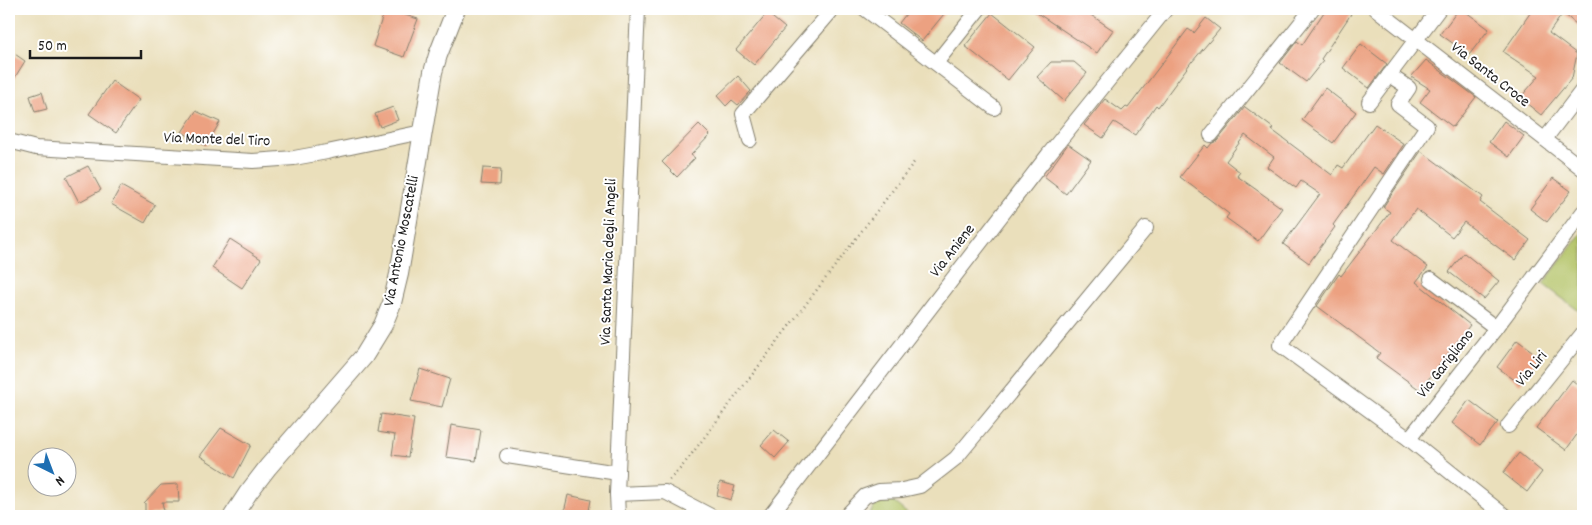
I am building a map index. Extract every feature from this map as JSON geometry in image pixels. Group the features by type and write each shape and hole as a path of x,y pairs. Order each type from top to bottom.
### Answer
{"street":[{"name":"Via Antonio Moscatelli","path":"233,516 268,467 364,356 383,325 392,303 399,274 433,72 456,9"},
{"name":"Via Santa Maria degli Angeli","path":"618,516 617,494 638,9"},
{"path":"750,140 743,114 833,9"},
{"path":"865,9 994,108"},
{"path":"936,63 979,9"},
{"name":"Via Aniene","path":"770,516 1048,155 1166,9"},
{"path":"1211,135 1312,9"},
{"name":"Via Santa Croce","path":"1376,9 1583,169"},
{"path":"1369,102 1440,9"},
{"path":"1389,74 1409,88 1398,104 1427,126 1280,345 1409,439 1505,516"},
{"path":"1545,139 1583,89"},
{"name":"Via Monte del Tiro","path":"9,141 36,148 253,161 294,158 422,132"},
{"name":"Via Garigliano","path":"1409,439 1496,328 1583,212"},
{"path":"846,516 865,496 879,491 902,490 920,486 956,458 1146,228"},
{"path":"1431,279 1496,328"},
{"name":"Via Liri","path":"1508,426 1583,332"},
{"path":"507,456 618,473"},
{"path":"617,494 665,492 711,516"}],"path":[{"path":"654,492 681,468 915,161"}],"green space":[{"path":"1583,231 1583,314 1543,284"},
{"path":"884,494 910,516 868,516"}],"building":[{"path":"385,9 418,19 404,57 373,46"},
{"path":"910,9 948,9 922,41 899,23"},
{"path":"1031,9 1082,9 1113,30 1097,53"},
{"path":"1326,9 1344,9 1351,14 1321,59 1323,61 1306,82 1280,63 1297,41 1302,45"},
{"path":"1459,9 1462,9 1489,29 1469,55 1440,34"},
{"path":"1533,9 1583,9 1583,30 1563,13 1549,33 1577,54 1572,78 1541,115 1520,98 1539,76 1503,52"},
{"path":"767,13 785,28 754,65 736,50"},
{"path":"992,13 1035,47 1008,80 965,46"},
{"path":"1206,18 1220,29 1192,61 1158,107 1156,105 1135,135 1114,122 1103,138 1084,125 1105,99 1122,111 1126,107 1128,108 1188,29 1194,33"},
{"path":"1361,44 1387,64 1369,88 1343,68"},
{"path":"9,50 25,61 9,87"},
{"path":"1426,60 1476,97 1453,127 1420,102 1430,89 1411,77"},
{"path":"1051,62 1074,62 1087,73 1064,101 1037,77"},
{"path":"738,76 751,91 738,105 732,100 726,106 717,96"},
{"path":"112,81 139,100 116,133 89,114"},
{"path":"1325,88 1356,112 1333,143 1302,120"},
{"path":"42,92 47,109 35,112 30,96"},
{"path":"393,107 398,120 380,127 375,114"},
{"path":"1245,107 1332,175 1338,165 1343,168 1375,124 1404,144 1384,174 1374,167 1309,263 1283,244 1320,194 1301,181 1296,188 1267,167 1274,157 1245,135 1226,161 1240,172 1237,176 1282,208 1258,241 1226,218 1229,214 1180,177 1205,145 1208,148 1217,141"},
{"path":"196,111 220,122 206,146 182,132"},
{"path":"1504,121 1524,136 1509,157 1489,142"},
{"path":"699,124 710,135 691,155 695,158 677,177 662,162"},
{"path":"1068,144 1091,160 1066,194 1044,177"},
{"path":"1421,151 1483,197 1480,202 1530,240 1515,260 1464,222 1452,237 1416,209 1393,240 1428,267 1416,282 1470,325 1420,390 1376,358 1380,353 1317,306 1339,274 1341,276 1390,212 1383,207"},
{"path":"88,166 101,190 79,202 66,177"},
{"path":"483,168 501,169 500,185 481,184"},
{"path":"1553,178 1571,191 1547,222 1530,209"},
{"path":"121,186 155,205 145,223 111,204"},
{"path":"230,239 261,259 242,288 212,268"},
{"path":"1464,253 1499,281 1484,299 1449,272"},
{"path":"1517,340 1540,357 1520,384 1497,367"},
{"path":"420,369 450,379 442,407 411,401"},
{"path":"1572,380 1583,389 1583,426 1566,450 1536,428"},
{"path":"1469,400 1498,422 1480,445 1452,423"},
{"path":"381,414 414,419 408,457 392,455 395,435 378,432"},
{"path":"451,425 481,430 476,461 446,457"},
{"path":"221,428 251,445 234,478 200,456"},
{"path":"774,430 789,442 775,458 761,445"},
{"path":"1519,453 1542,472 1527,492 1503,473"},
{"path":"720,482 735,486 731,500 717,496"},
{"path":"178,484 179,502 162,502 164,511 145,516 144,503 161,485"},
{"path":"568,495 591,500 588,516 563,516"}]}
